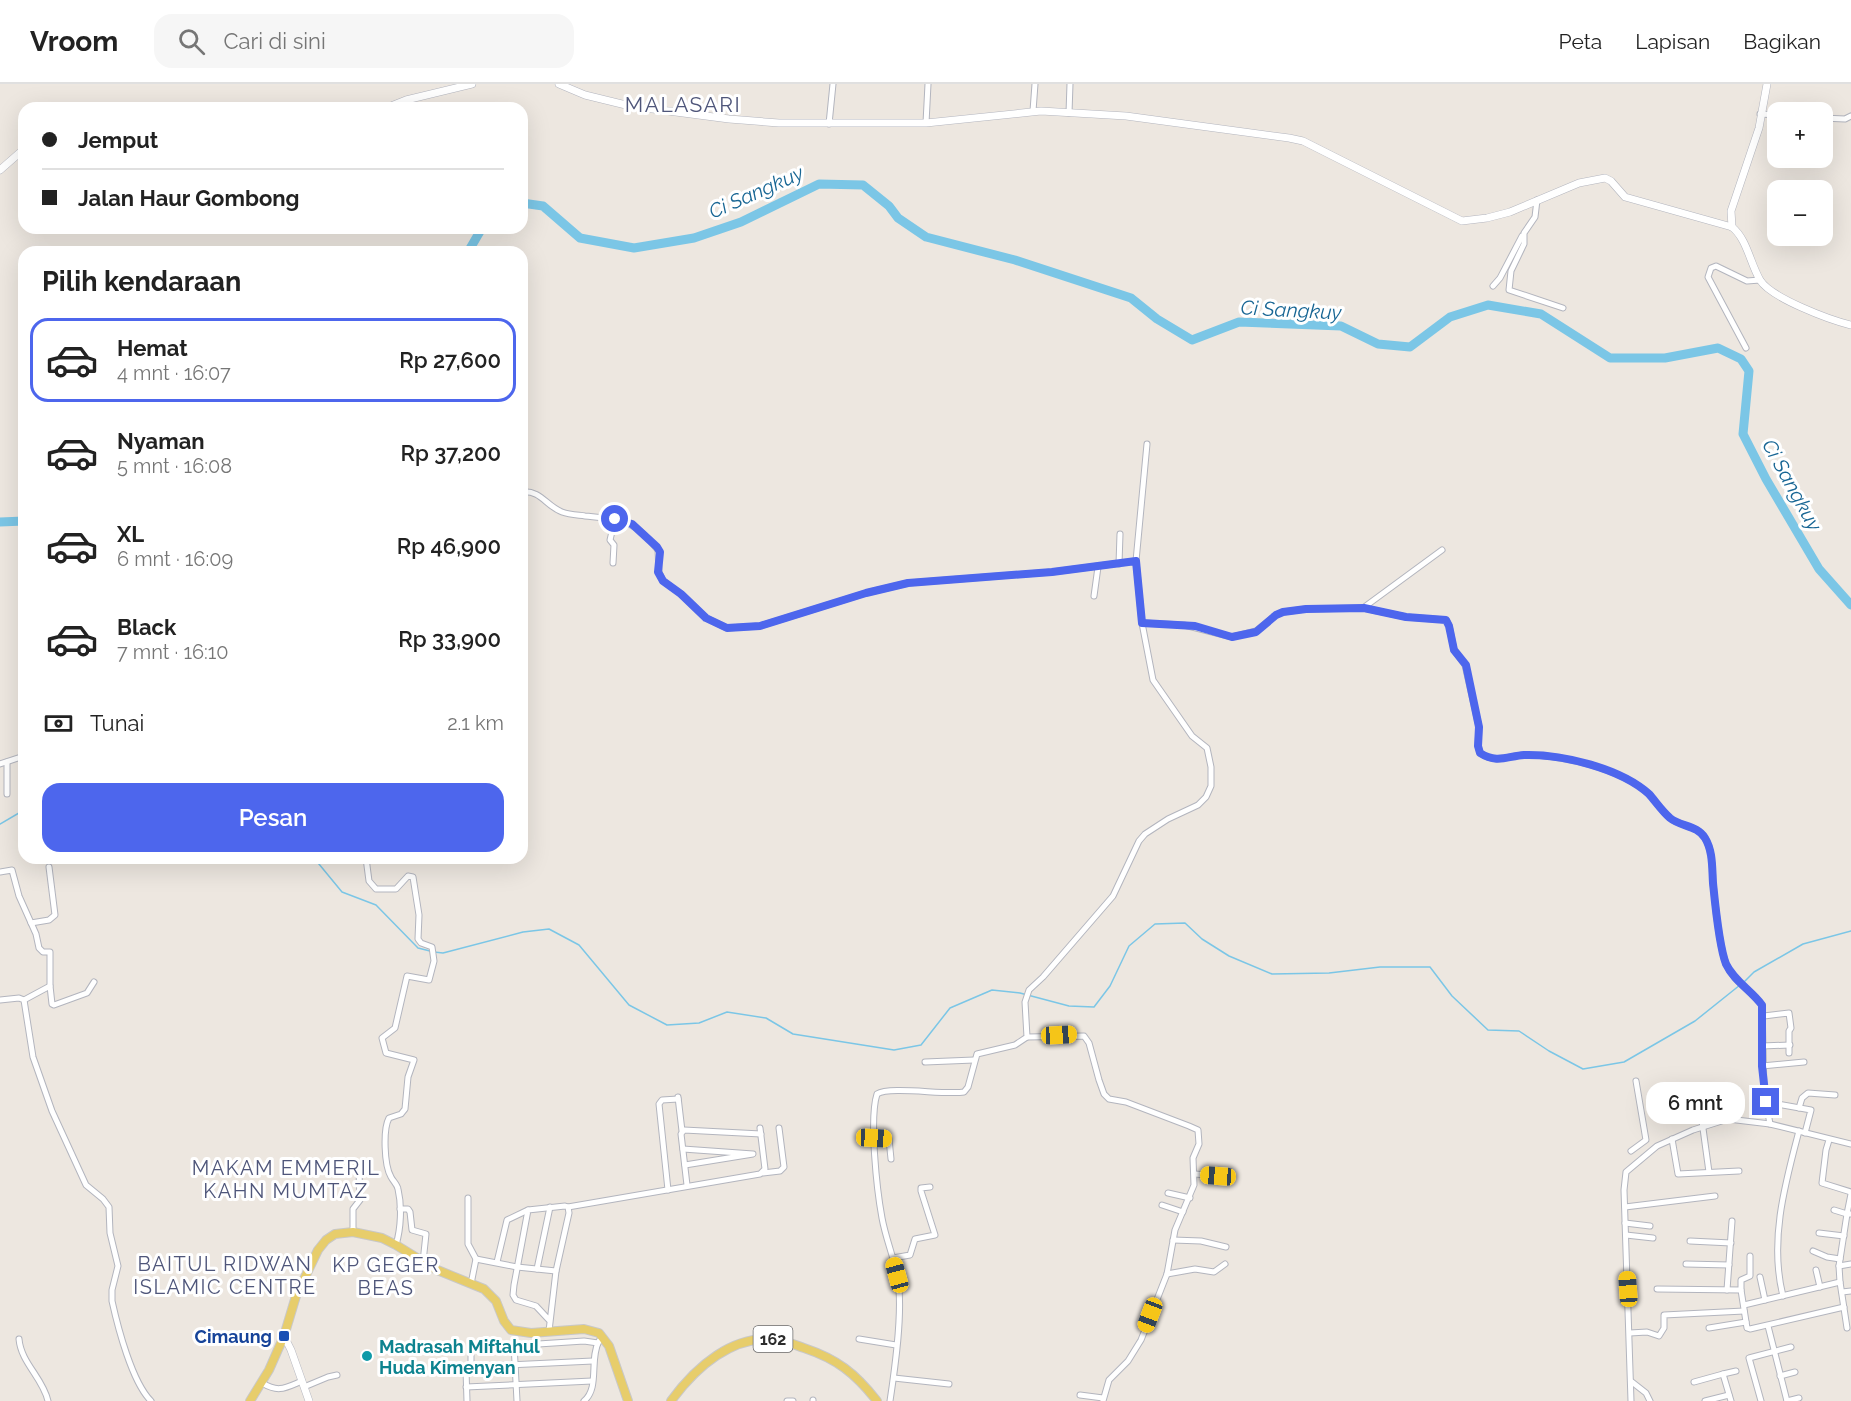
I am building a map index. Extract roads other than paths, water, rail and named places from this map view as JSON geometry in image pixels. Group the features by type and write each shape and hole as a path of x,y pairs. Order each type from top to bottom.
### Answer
{"main road":[{"path":"250,1401 262,1383 284,1336 296,1296 322,1244 331,1236 353,1232 372,1235 396,1245 448,1275 484,1289 491,1294 511,1330 525,1332 584,1329 599,1333 600,1340 609,1346 628,1401"},
{"name":"162","path":"671,1401 686,1381 708,1360 743,1343 768,1339 787,1342 825,1355 861,1382 877,1401"}],"street":[{"path":"398,102 472,84"},
{"path":"559,84 602,100 662,111 732,119 811,124 926,123 1033,111 1141,118 1299,139 1462,221 1510,212 1588,180 1605,178 1611,181 1622,195 1632,200 1732,227 1738,233 1760,280 1767,288 1795,304 1851,325"},
{"path":"830,123 833,84"},
{"path":"926,123 928,84"},
{"path":"1033,111 1035,84"},
{"path":"1069,113 1070,84"},
{"path":"1732,227 1731,211 1759,128 1767,84"},
{"path":"662,111 663,102"},
{"path":"1760,114 1767,114"},
{"path":"1833,118 1845,119 1851,116"},
{"path":"0,170 18,154"},
{"path":"1493,286 1500,278 1522,236 1535,217 1537,200"},
{"path":"1522,236 1524,244 1511,271 1509,290 1563,308"},
{"path":"1746,348 1708,277 1711,268 1716,267 1747,281 1760,280"},
{"path":"1027,1037 1026,996 1113,896 1144,834 1168,819 1198,805 1206,797 1211,786 1209,753 1205,745 1192,736 1154,685 1142,623 1136,561 1147,444"},
{"path":"528,492 536,493 553,507 567,514 615,519 632,524 660,552 658,572 663,581 681,594 706,618 727,628 760,626 866,593 908,583 1098,567 1136,561"},
{"path":"613,563 614,545 610,540 615,519"},
{"path":"1119,564 1120,534"},
{"path":"1364,608 1416,572 1442,550"},
{"path":"1094,596 1098,567"},
{"path":"1142,623 1184,625 1223,635 1238,636 1256,632 1283,612 1364,608 1406,617 1444,619 1448,622 1454,650 1466,665 1479,727 1480,753 1484,756 1502,759 1524,755 1592,764 1629,780 1648,794 1671,818 1701,832 1707,840 1711,854 1725,959 1735,978 1762,1005 1764,1016 1762,1066 1770,1124"},
{"path":"0,764 18,758"},
{"path":"7,762 7,794"},
{"path":"367,864 369,881 376,889 394,890 408,876 413,877 419,915 418,940 430,945 434,961 429,980 407,976 395,1028 382,1038 387,1053 414,1060 408,1077 405,1109 402,1114 388,1118 386,1124 386,1161 391,1177 398,1186 400,1227 396,1245"},
{"path":"31,923 49,920 55,915 49,867"},
{"path":"0,872 12,870 19,896 40,951 50,952 52,1004 87,993 94,982"},
{"path":"0,1000 19,998 24,1000 50,986"},
{"path":"24,1000 33,1057 52,1111 86,1185 109,1207 110,1233 118,1266 112,1290 112,1301 131,1364 151,1401"},
{"path":"1764,1016 1789,1013 1791,1024 1789,1053"},
{"path":"890,1401 900,1293 882,1218 874,1138 877,1094 885,1090 964,1092 968,1087 974,1060 979,1052 1008,1047 1027,1037 1084,1036 1089,1043 1104,1094 1109,1099 1126,1102 1192,1127 1198,1130 1200,1138 1193,1158 1195,1183 1173,1240 1167,1274 1141,1340 1128,1361 1109,1380 1103,1400 1080,1395"},
{"path":"1762,1046 1790,1045"},
{"path":"925,1062 974,1060"},
{"path":"1762,1066 1804,1062"},
{"path":"1630,1151 1646,1140 1636,1081"},
{"path":"1709,1091 1709,1097 1695,1100 1704,1127 1709,1172"},
{"path":"1798,1108 1802,1098 1808,1093 1835,1095"},
{"path":"668,1190 659,1104 662,1100 678,1097 687,1185"},
{"path":"1766,1102 1812,1110 1802,1132 1784,1189 1778,1232 1778,1265 1783,1296"},
{"path":"1631,1401 1624,1190 1626,1172 1657,1146 1728,1119 1770,1124 1851,1144"},
{"path":"497,1262 507,1220 528,1210 568,1207 780,1171 784,1167 779,1128"},
{"path":"682,1131 687,1129 760,1131 765,1169 763,1173"},
{"path":"874,1138 889,1139 891,1159"},
{"path":"1672,1139 1677,1173 1739,1171"},
{"path":"1829,1140 1822,1183 1851,1193 1840,1262 1840,1282 1844,1307 1848,1316 1847,1328"},
{"path":"683,1149 753,1154"},
{"path":"685,1166 763,1153"},
{"path":"353,1232 353,1209 360,1200 359,1172 355,1168"},
{"path":"1194,1174 1218,1176"},
{"path":"892,1258 910,1255 915,1239 935,1235 921,1191 921,1188 930,1187"},
{"path":"1168,1193 1190,1198"},
{"path":"1625,1208 1715,1196"},
{"path":"468,1198 468,1244 476,1259 471,1284"},
{"path":"1162,1205 1183,1212"},
{"path":"537,1269 550,1207"},
{"path":"549,1331 556,1271 569,1213 568,1207"},
{"path":"399,1209 408,1209 410,1212 412,1230 426,1234 423,1262"},
{"path":"528,1210 513,1295 516,1300 536,1306 550,1321"},
{"path":"1834,1210 1849,1214"},
{"path":"1727,1290 1732,1221"},
{"path":"1625,1223 1650,1226"},
{"path":"1819,1233 1844,1236"},
{"path":"1626,1235 1653,1238"},
{"path":"1173,1240 1195,1240 1226,1247"},
{"path":"1690,1241 1731,1243"},
{"path":"1813,1251 1851,1264"},
{"path":"1750,1256 1750,1276 1741,1280 1748,1329 1844,1307"},
{"path":"476,1259 517,1267 556,1271"},
{"path":"1167,1274 1195,1269 1214,1272 1225,1264"},
{"path":"1686,1264 1729,1265"},
{"path":"1816,1270 1820,1287"},
{"path":"1760,1277 1765,1300"},
{"path":"1630,1333 1647,1332 1659,1336 1664,1329 1662,1317 1664,1315 1744,1308 1765,1300 1840,1282"},
{"path":"1657,1289 1741,1290"},
{"path":"1842,1292 1851,1291"},
{"path":"1709,1328 1746,1322"},
{"path":"1768,1326 1787,1401 1799,1398"},
{"path":"284,1336 309,1401"},
{"path":"19,1339 29,1366 42,1383 48,1401"},
{"path":"859,1339 896,1345"},
{"path":"471,1366 471,1349 514,1344 600,1340 593,1361 590,1393 584,1401"},
{"path":"514,1344 517,1401"},
{"path":"1761,1401 1749,1358 1791,1347"},
{"path":"467,1401 466,1367 593,1361"},
{"path":"1694,1382 1736,1371"},
{"path":"1780,1376 1795,1372"},
{"path":"1705,1401 1730,1398 1723,1374"},
{"path":"262,1383 273,1389 282,1389 337,1375"},
{"path":"894,1377 949,1384"},
{"path":"466,1387 592,1381"},
{"path":"1632,1382 1646,1393 1650,1401"},
{"path":"787,1401 793,1401"}],"waterway":[{"name":"Ci Sangkuy","path":"528,204 543,206 580,238 634,248 694,238 741,222 819,184 863,185 889,206 898,218 926,237 1015,260 1131,298 1157,319 1192,340 1239,322 1341,326 1378,344 1410,347 1450,317 1488,305 1541,314 1610,358 1665,358 1718,348 1741,359 1749,371 1743,434 1766,479 1819,569 1851,605"},
{"name":"Ci Sangkuy","path":"472,246 478,234"},
{"name":"Ci Sangkuy","path":"0,522 18,521"},
{"path":"0,824 18,814"},
{"path":"319,864 342,892 376,905 418,948 430,951"},
{"path":"434,952 443,953 523,932 549,929 579,945 629,1005 667,1025 699,1023 727,1012 766,1018 793,1034 894,1050 921,1045 950,1008 992,990 1020,993 1069,1006 1094,1007 1110,986 1129,946 1155,924 1185,923 1202,939 1229,956 1272,974 1329,973 1380,967 1430,967 1452,996 1488,1030 1519,1031 1549,1051 1583,1069 1624,1062 1695,1021 1740,985"},
{"path":"1744,982 1754,972 1803,944 1851,931"}],"place":[{"name":"Cimaung","path":"284,1336"},
{"name":"Madrasah Miftahul Huda Kimenyan","path":"367,1356"}],"district":[{"name":"MALASARI","path":"683,104"},
{"name":"MAKAM EMMERIL KAHN MUMTAZ","path":"286,1180"},
{"name":"BAITUL RIDWAN ISLAMIC CENTRE","path":"225,1276"},
{"name":"KP GEGER BEAS","path":"386,1276"}]}
